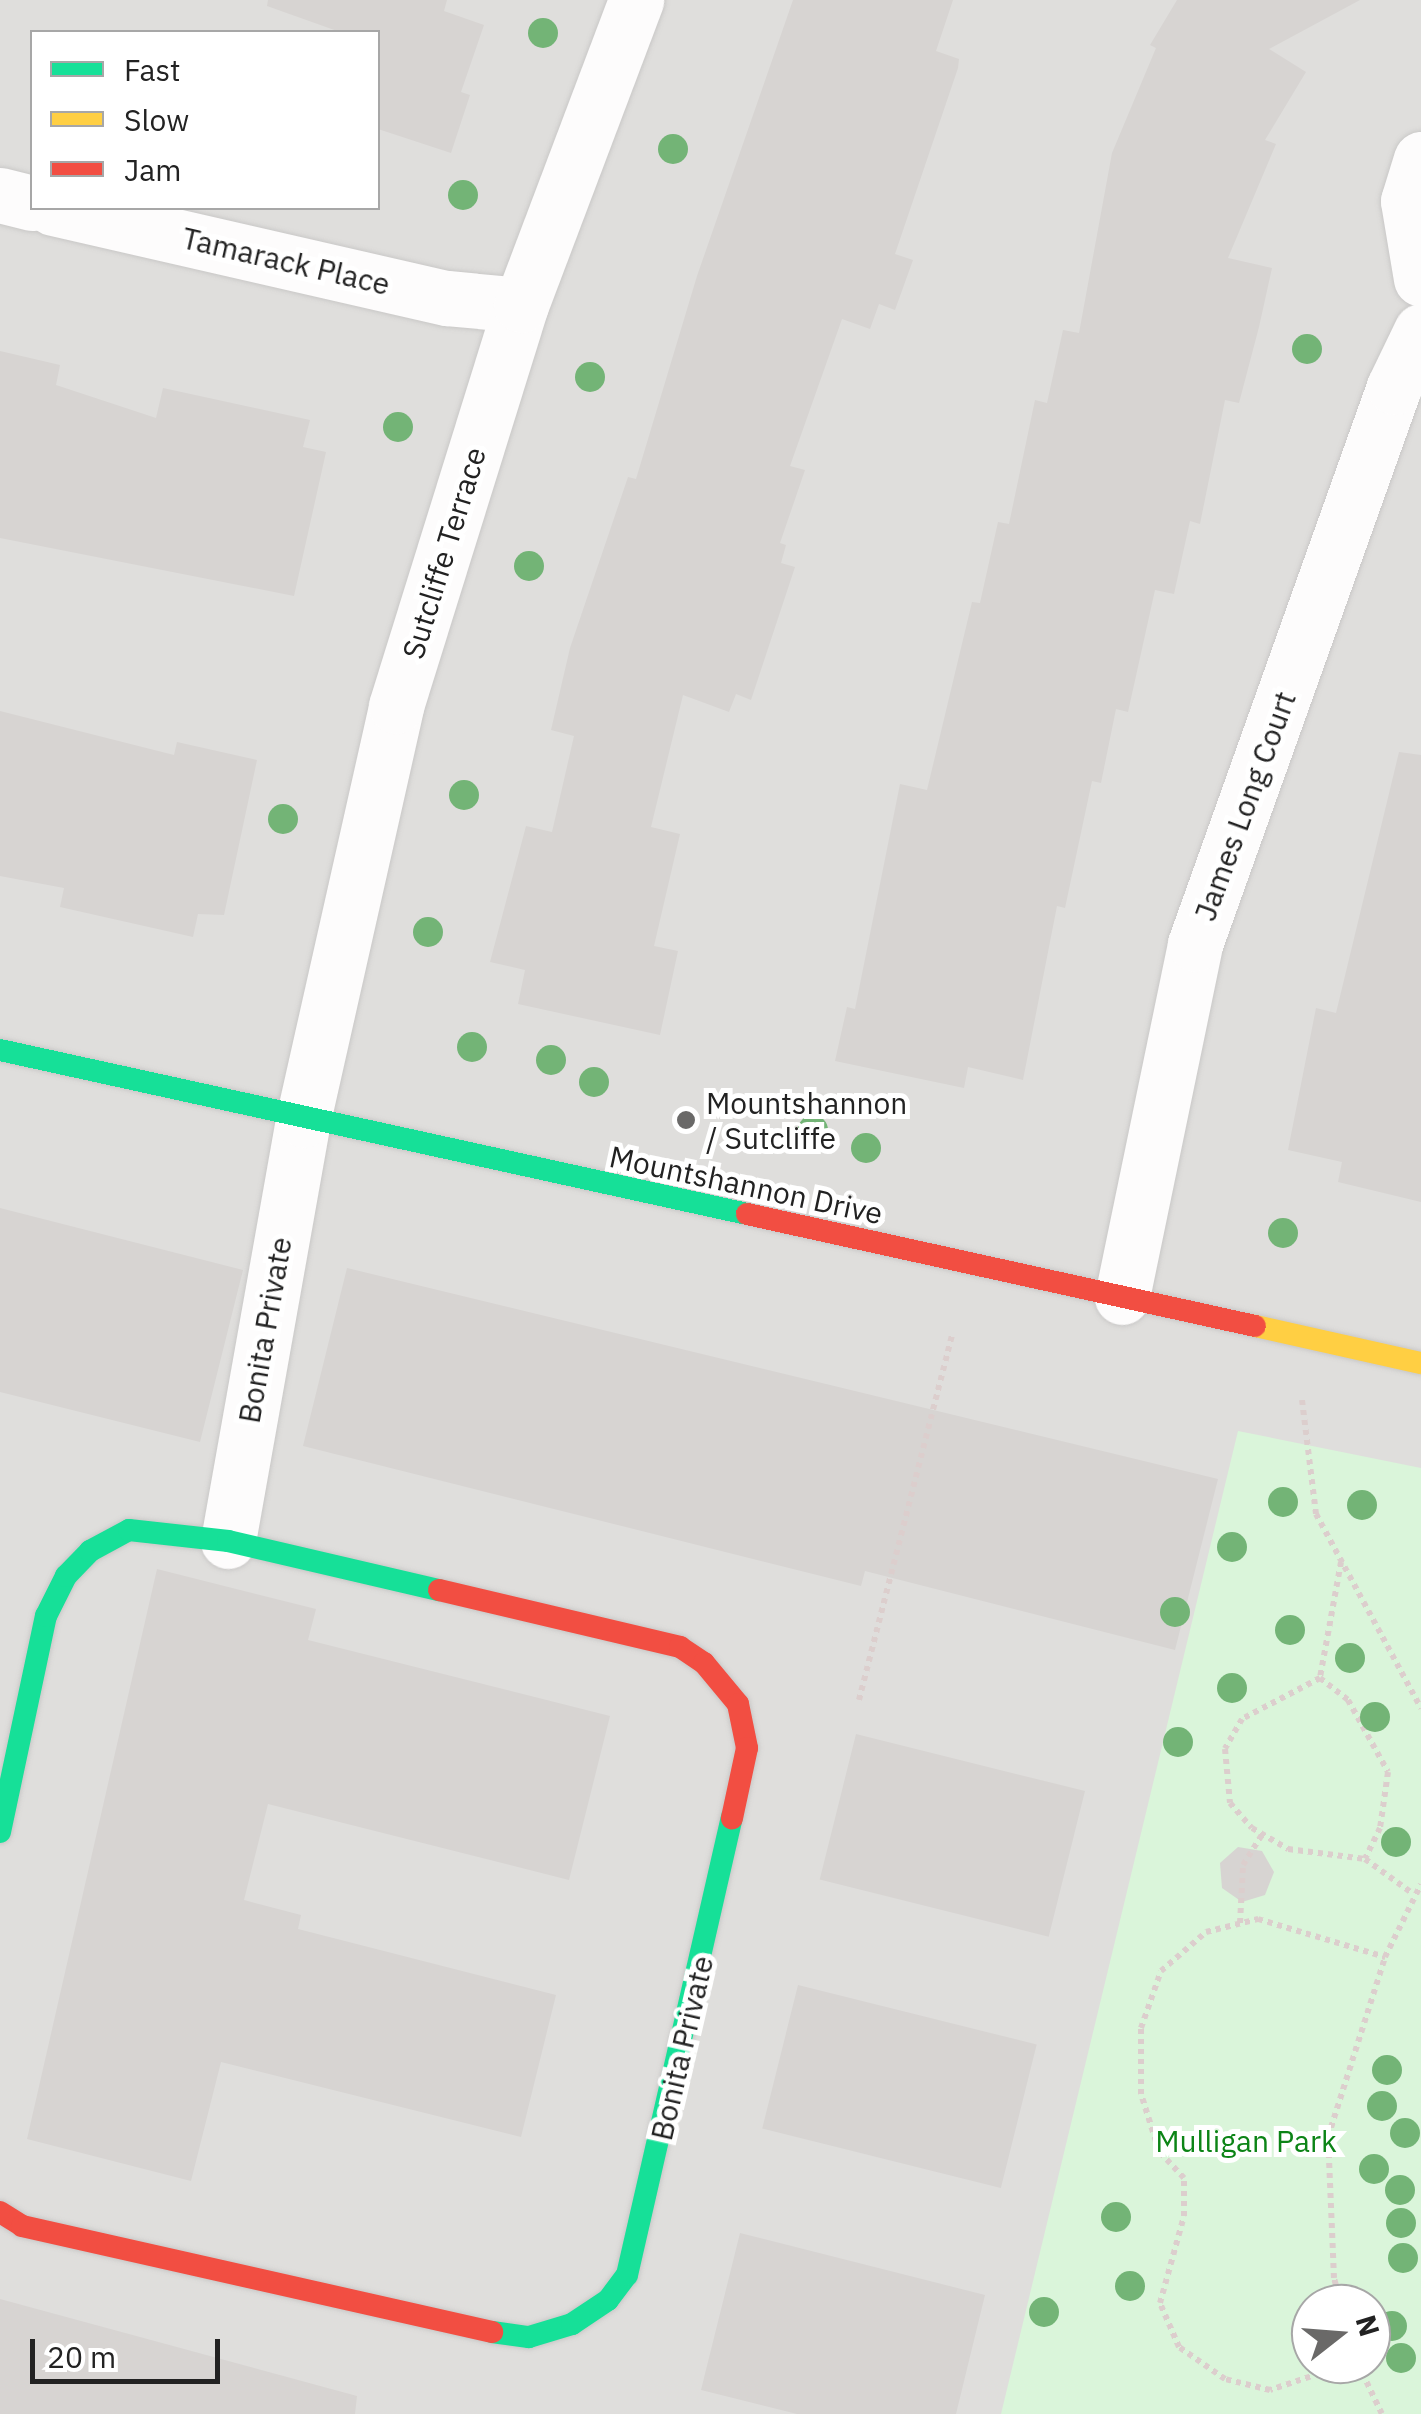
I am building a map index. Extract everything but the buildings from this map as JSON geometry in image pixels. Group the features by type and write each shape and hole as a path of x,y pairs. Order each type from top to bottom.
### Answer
{"street":[{"name":"Sutcliffe Terrace","path":"303,1120 396,706 521,305 636,0"},
{"path":"1421,159 1408,201 1421,279"},
{"path":"0,196 30,203"},
{"name":"Tamarack Place","path":"62,210 448,298 521,305"},
{"name":"James Long Court","path":"1122,1296 1195,944 1394,387 1421,331"},
{"name":"Mountshannon Drive","path":"0,1050 303,1120 1421,1362"},
{"name":"Bonita Private","path":"228,1541 303,1120"},
{"name":"Bonita Private","path":"0,1832 46,1616 66,1576 90,1552 129,1530 228,1541 680,1647 704,1663 738,1704 746,1748 743,1780 626,2275 608,2300 572,2324 528,2337 22,2226 0,2212"}],"path":[{"path":"858,1700 952,1336"},
{"path":"1309,1339 1300,1414 1316,1514 1421,1708"},
{"path":"1320,1678 1341,1562"},
{"path":"1320,1678 1242,1719 1225,1749 1230,1802 1262,1835 1288,1849 1364,1859 1412,1893"},
{"path":"1320,1678 1348,1700 1388,1772 1380,1828 1364,1859"},
{"path":"1240,1923 1243,1865 1262,1835"},
{"path":"1336,2284 1328,2137 1384,1957 1412,1893 1421,1884"},
{"path":"1291,2383 1270,2390 1225,2379 1179,2347 1160,2303 1184,2216 1184,2178 1158,2151 1141,2094 1140,2028 1161,1971 1206,1932 1258,1919 1322,1933 1384,1957"},
{"path":"1368,2384 1382,2414"}],"shaded area":[{"path":"0,0 1421,0 1421,2414 0,2414"}],"green space":[{"name":"Mulligan Park","path":"1238,1431 1421,1468 1421,2414 1001,2414"}],"traffic: fast":[{"path":"0,1050 747,1214"},
{"path":"0,1832 46,1616 66,1576 90,1551 129,1530 228,1541 439,1590"},
{"path":"492,2332 529,2337 572,2324 608,2300 627,2275 732,1818"}],"traffic: slow":[{"path":"1255,1326 1421,1363"}],"traffic: jam":[{"path":"747,1214 1255,1326"},
{"path":"439,1590 680,1647 704,1663 738,1704 747,1748 732,1818"},
{"path":"0,2212 22,2226 492,2332"}],"place":[{"name":"Mountshannon / Sutcliffe","path":"686,1120"}]}
